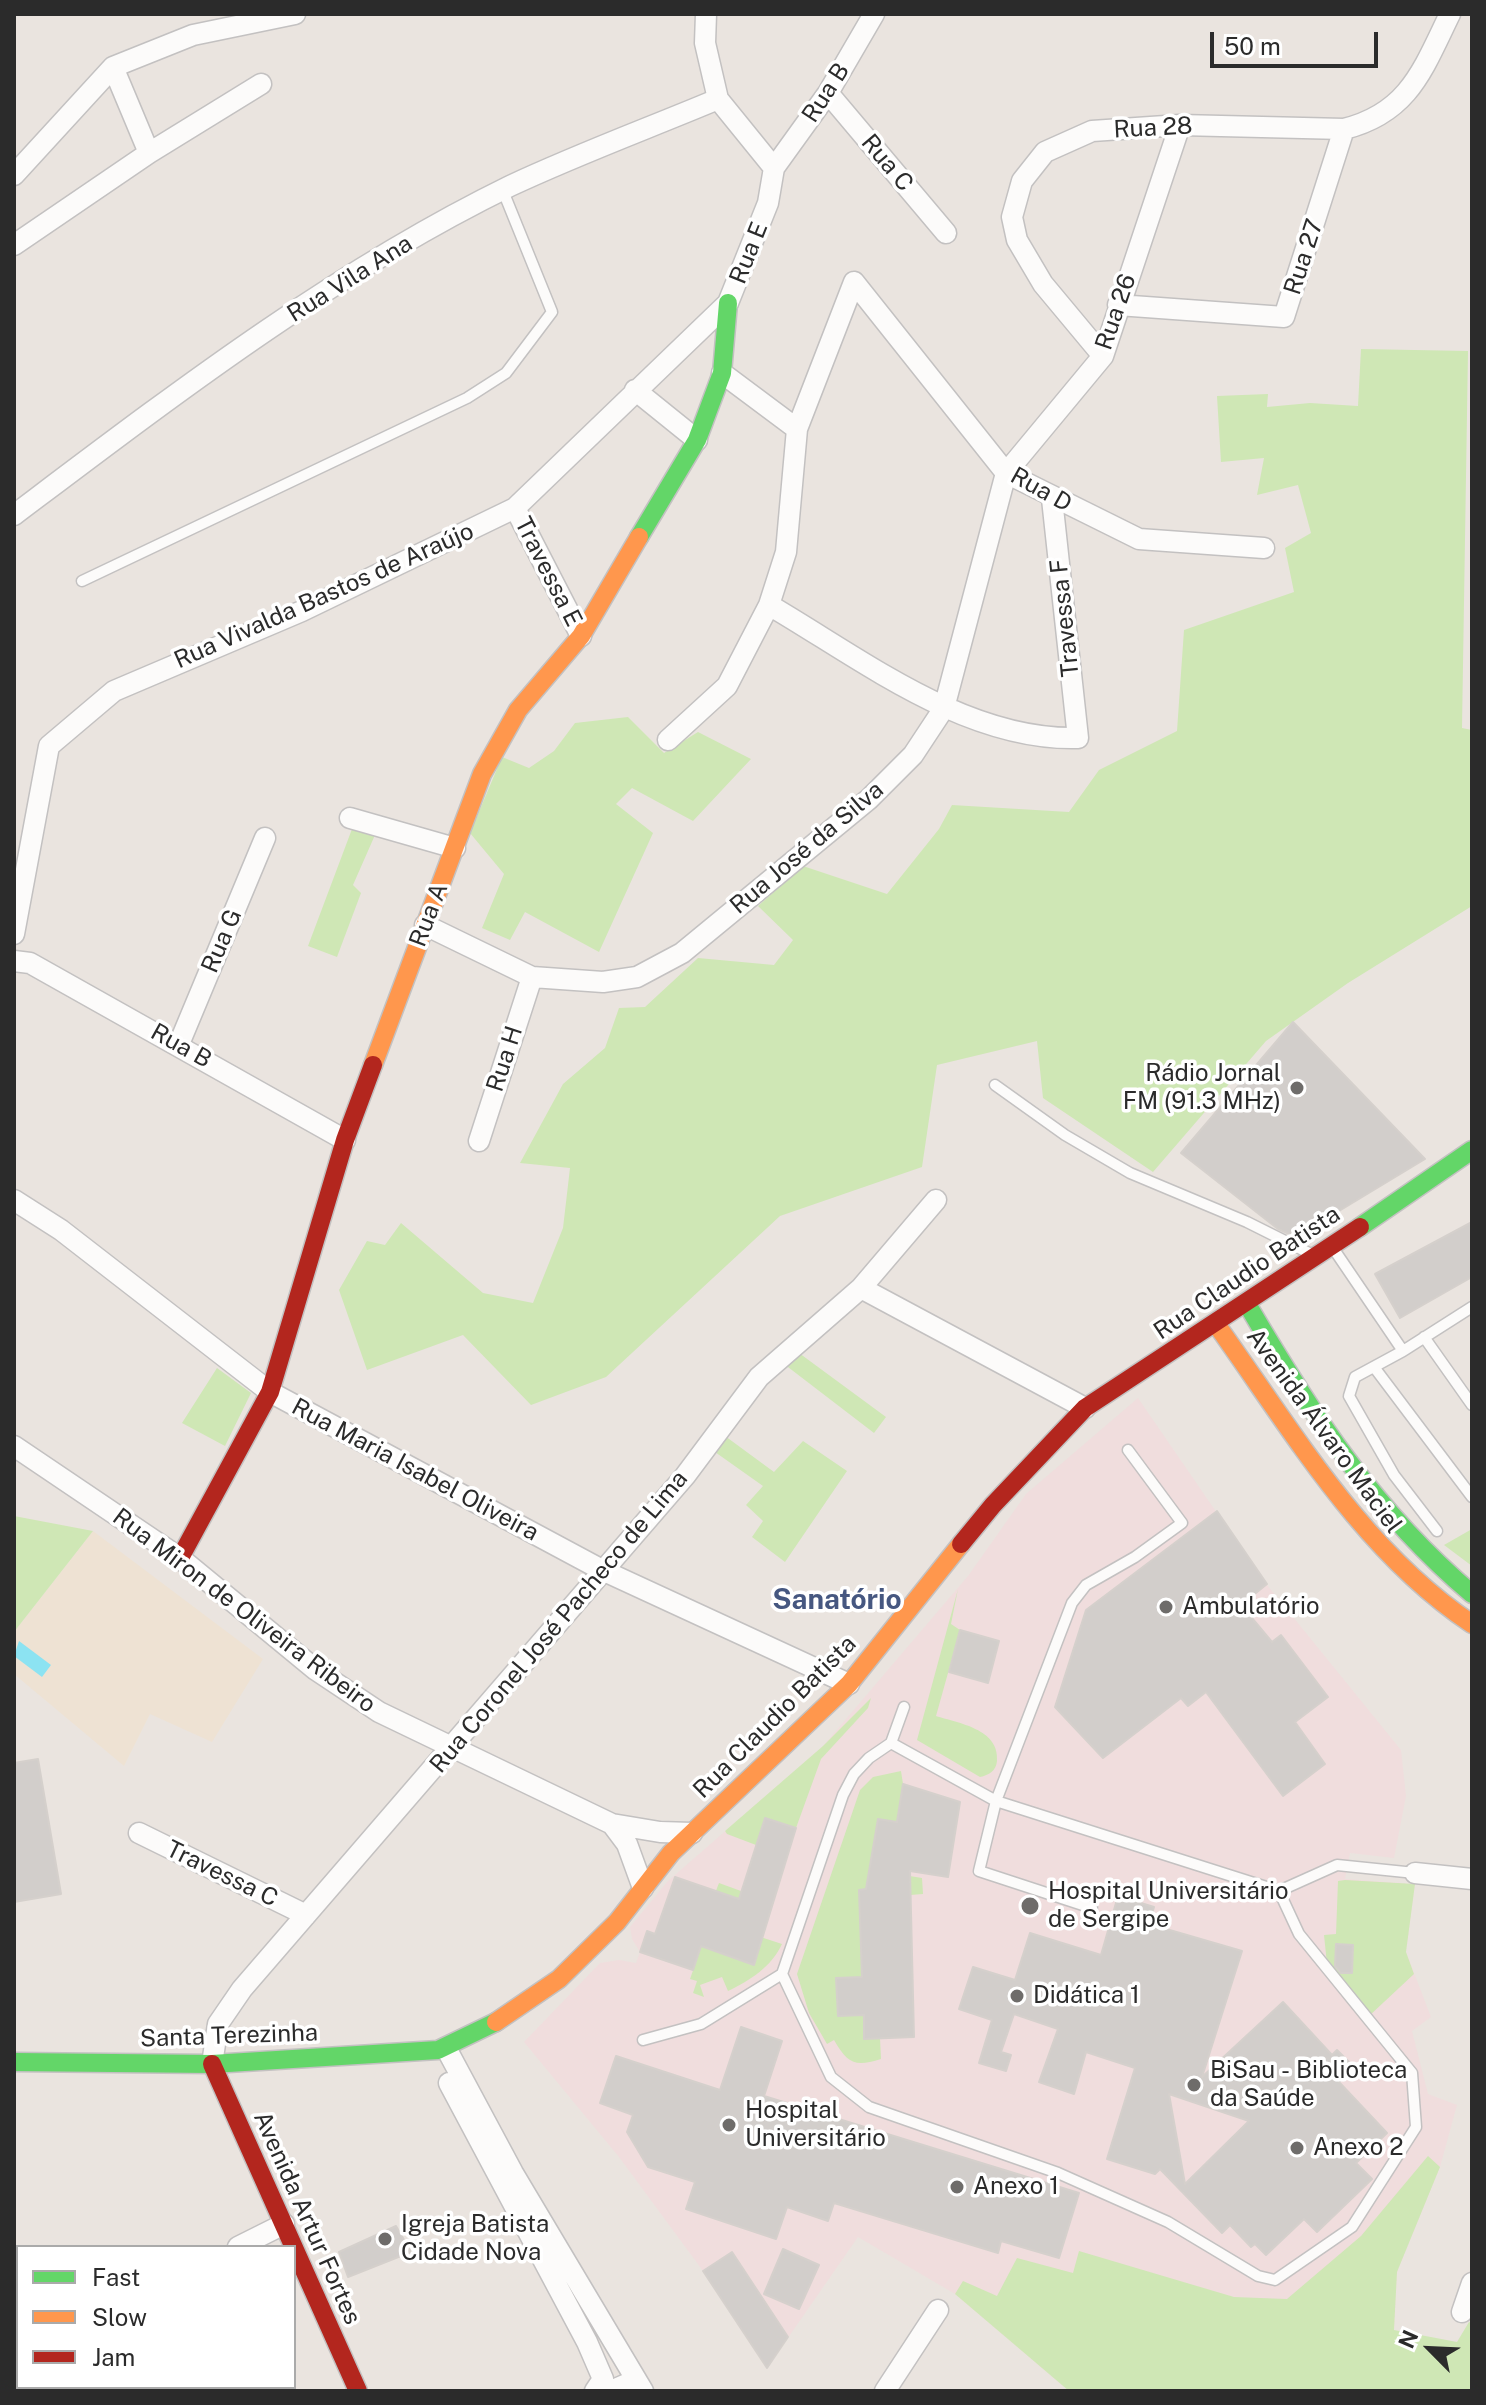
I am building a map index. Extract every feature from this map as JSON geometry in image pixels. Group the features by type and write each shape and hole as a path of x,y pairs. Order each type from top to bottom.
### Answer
{"street":[{"path":"14,175 113,67 193,35 295,14"},
{"path":"706,14 705,43 718,99 774,168"},
{"name":"Rua B","path":"774,168 828,93 874,14"},
{"name":"Rua 28","path":"1103,356 1043,284 1017,240 1012,217 1022,181 1045,152 1092,131 1180,125 1344,129 1379,119 1411,88 1450,14"},
{"path":"113,67 149,153"},
{"path":"14,245 149,153 261,84"},
{"name":"Rua C","path":"828,93 946,233"},
{"name":"Rua Vila Ana","path":"14,515 228,356 424,233 503,191 718,99"},
{"name":"Rua 26","path":"1006,473 1103,356 1180,125"},
{"name":"Rua 27","path":"1118,305 1284,317 1344,129"},
{"name":"Rua E","path":"728,303 768,203 774,168"},
{"name":"Rua D","path":"797,429 854,282 1006,473 1052,499 1139,539 1264,548"},
{"name":"Rua A","path":"180,1558 270,1392 345,1140 498,740 518,710 581,636 697,440 722,373 728,303"},
{"name":"Rua Vivalda Bastos de Araújo","path":"14,934 49,746 114,691 302,611 515,508 728,303"},
{"path":"668,740 727,686 769,605 786,552 797,429 722,373"},
{"path":"635,390 697,440"},
{"name":"Rua José da Silva","path":"425,925 532,977 617,981 637,977 682,953 877,791 913,755 944,708 1006,473"},
{"name":"Travessa F","path":"944,708 1011,733 1051,739 1078,738 1052,499"},
{"name":"Travessa E","path":"515,508 581,636"},
{"path":"769,605 944,708"},
{"path":"350,818 455,848"},
{"name":"Rua G","path":"179,1044 265,838"},
{"name":"Rua B","path":"14,961 30,963 345,1140"},
{"name":"Rua H","path":"479,1141 532,977"},
{"name":"Rua Claudio Batista","path":"439,2049 504,2018 559,1979 617,1922 692,1833 849,1684 1001,1495 1085,1408 1247,1304 1472,1150"},
{"name":"Rua Maria Isabel Oliveira","path":"14,1200 61,1230 270,1392 602,1570 849,1684"},
{"name":"Rua Coronel José Pacheco de Lima","path":"212,2064 215,2034 224,2013 306,1915 685,1476 759,1377 861,1288 936,1200"},
{"path":"861,1288 1085,1408"},
{"name":"Avenida Álvaro Maciel","path":"1247,1304 1323,1430 1366,1492 1408,1539 1472,1594"},
{"name":"Avenida Álvaro Maciel","path":"1216,1324 1359,1525 1399,1568 1472,1624"},
{"name":"Rua Miron de Oliveira Ribeiro","path":"14,1446 180,1558 348,1694 451,1748 612,1824 660,1832 692,1833"},
{"path":"612,1824 627,1844 643,1888"},
{"name":"Travessa C","path":"139,1833 306,1915"},
{"path":"1415,1873 1472,1879"},
{"path":"439,2049 640,2385 611,2391"},
{"path":"439,2049 475,2138 587,2342 603,2379 595,2391"},
{"name":"Santa Terezinha","path":"14,2062 212,2064 439,2049"},
{"name":"Avenida Artur Fortes","path":"212,2064 293,2245"},
{"path":"242,2245 284,2224"},
{"name":"Avenida Artur Fortes","path":"296,2251 358,2391"},
{"path":"1462,2312 1472,2283"},
{"path":"885,2391 938,2310"}],"lane":[{"path":"82,581 467,398 506,373 552,312 503,191"},
{"path":"995,1085 1065,1135 1130,1173 1324,1251 1403,1351"},
{"path":"1437,1531 1394,1475 1349,1399 1349,1388 1355,1377 1472,1307"},
{"path":"1424,1337 1472,1405"},
{"path":"1374,1367 1472,1497"},
{"path":"1092,1908 979,1871 996,1801 1072,1603 1086,1585 1135,1557 1182,1523 1128,1450"},
{"path":"643,2040 701,2024 782,1974 843,1795 861,1766 891,1743 904,1707"},
{"path":"891,1743 996,1801 1279,1891 1337,1865 1415,1873"},
{"path":"782,1974 831,2077 869,2107 1058,2173 1168,2222 1258,2276 1275,2280 1352,2227 1416,2127 1412,2073 1299,1934 1279,1891"}],"shaded area":[{"name":"Hospital Universitário de Sergipe","path":"1138,1398 1263,1580 1401,1750 1406,1796 1394,1858 1350,1853 1345,1879 1415,1884 1406,1952 1431,2017 1412,2031 1428,2094 1457,2105 1440,2167 1397,2272 1394,2330 1069,2391 955,2294 858,2237 767,2368 703,2271 619,2157 524,2042 600,1963 619,1960 636,1963 640,1952 632,1939 630,1927 668,1881 823,1746 968,1576 1026,1494"},
{"path":"93,1531 263,1659 212,1742 150,1714 124,1766 14,1674 14,1632"}],"green space":[{"path":"1361,349 1468,351 1462,728 1472,730 1472,906 1348,983 1266,1041 1153,1172 1043,1098 1037,1041 937,1065 922,1167 780,1216 606,1377 531,1405 463,1335 367,1370 339,1290 367,1241 385,1245 401,1223 483,1293 533,1303 563,1228 570,1168 520,1163 563,1084 605,1048 619,1008 645,1007 698,958 774,965 793,940 758,906 803,866 887,894 939,829 952,805 1069,812 1099,770 1177,731 1184,630 1294,592 1285,548 1311,533 1298,485 1257,495 1264,458 1221,462 1217,396 1268,394 1267,407 1310,403 1358,406"},
{"path":"628,717 664,753 698,732 751,759 693,821 632,788 616,804 653,833 599,952 525,912 510,940 482,928 504,874 470,833 502,757 529,768 554,751 575,723"},
{"path":"352,829 375,835 353,885 361,893 337,957 308,946"},
{"path":"799,1353 886,1417 874,1433 784,1364"},
{"path":"217,1368 251,1393 225,1446 182,1423"},
{"path":"725,1436 774,1472 803,1441 847,1471 785,1562 752,1537 763,1521 746,1505 763,1486 715,1452"},
{"path":"14,1516 93,1531 14,1632"},
{"path":"1472,1529 1472,1566 1444,1545"},
{"path":"958,1589 951,1624 960,1630 936,1716 976,1729 992,1741 996,1750 995,1767 992,1772 980,1777 917,1740"},
{"path":"871,1698 868,1708 821,1759 796,1828 765,1818 756,1845 727,1834 725,1831 823,1746"},
{"path":"901,1771 903,1784 897,1822 878,1819 870,1866 879,1871 922,1878 923,1894 910,1895 909,1888 859,1890 862,1977 836,1978 838,2015 864,2015 864,2038 880,2038 881,2059 858,2063 848,2059 834,2040 827,2044 809,2013 797,1974 860,1790 873,1777"},
{"path":"1338,1881 1415,1884 1406,1952 1414,1974 1369,2016 1327,1964 1324,1935 1336,1934"},
{"path":"719,1883 741,1891 730,1927 782,1944 766,1966 728,1991 722,1977 700,1985 704,1997 693,1993 697,1981 690,1979 715,1908 710,1906"},
{"path":"1428,2156 1440,2167 1397,2272 1394,2330 1457,2342 1469,2322 1472,2323 1472,2391 1069,2391 955,2294 963,2281 997,2296 1017,2258 1073,2273 1079,2251 1234,2297 1287,2299 1361,2236"}],"water":[{"path":"19,1641 51,1665 42,1677 14,1656"}],"building":[{"name":"Rádio Jornal FM (91.3 MHz)","path":"1293,1022 1425,1159 1296,1237 1278,1229 1181,1153"},
{"path":"1472,1222 1472,1277 1400,1318 1375,1274"},
{"path":"1217,1511 1267,1584 1241,1605 1272,1642 1281,1635 1328,1697 1295,1722 1325,1764 1283,1796 1206,1692 1188,1706 1181,1698 1103,1758 1055,1707 1086,1610"},
{"path":"960,1630 999,1641 988,1683 949,1672"},
{"path":"38,1759 61,1894 14,1902 14,1763"},
{"path":"903,1784 960,1802 948,1877 910,1871 914,2037 864,2039 864,2015 838,2016 836,1978 862,1977 859,1890 866,1889 878,1819 897,1822"},
{"path":"765,1818 796,1828 754,1965 701,1946 693,1970 640,1952 647,1931 655,1934 675,1877 739,1899"},
{"path":"1118,1896 1154,1907 1149,1924 1242,1951 1202,2077 1283,2002 1332,2055 1337,2050 1354,2067 1339,2082 1387,2133 1356,2163 1372,2179 1317,2232 1304,2219 1266,2255 1255,2244 1251,2247 1230,2225 1222,2233 1160,2169 1155,2174 1107,2159 1135,2068 1086,2052 1074,2094 1039,2082 1058,2029 1014,2014 1001,2052 1011,2055 1006,2071 979,2063 992,2020 959,2009 973,1967 1015,1980 1030,1933 1101,1955","holes":["1169,2094 1249,2121 1185,2184"]},
{"path":"1336,1944 1353,1945 1352,1973 1341,1973 1335,1966"},
{"path":"741,2027 782,2041 764,2096 1079,2193 1059,2258 1001,2241 998,2253 834,2203 828,2221 787,2207 776,2239 686,2209 695,2182 648,2167 627,2132 633,2115 600,2103 616,2056 720,2090"},
{"name":"Igreja Batista Cidade Nova","path":"396,2226 411,2252 348,2277 339,2252"},
{"path":"783,2249 819,2265 799,2309 764,2294"},
{"path":"732,2252 788,2337 767,2368 703,2271"}],"traffic: fast":[{"path":"639,537 697,440 722,373 728,303"},
{"path":"1360,1227 1472,1150"},
{"path":"1247,1304 1321,1422 1374,1495 1404,1529 1472,1594"},
{"path":"14,2062 212,2064 438,2050 496,2022"}],"traffic: slow":[{"path":"373,1065 482,774 518,710 581,636 639,537"},
{"path":"1216,1324 1301,1446 1363,1525 1396,1561 1472,1624"},
{"path":"496,2022 559,1979 617,1922 671,1853 849,1684 961,1544"}],"traffic: jam":[{"path":"180,1558 270,1392 345,1140 373,1065"},
{"path":"961,1544 993,1505 1085,1408 1360,1227"},
{"path":"212,2064 293,2245"},
{"path":"296,2252 358,2391"}],"place":[{"name":"Rádio Jornal FM (91.3 MHz)","path":"1297,1088"},
{"name":"Ambulatório","path":"1166,1607"},
{"name":"Hospital Universitário de Sergipe","path":"1030,1906"},
{"name":"Didática 1","path":"1017,1996"},
{"name":"BiSau - Biblioteca da Saúde","path":"1194,2085"},
{"name":"Hospital Universitário","path":"729,2125"},
{"name":"Anexo 2","path":"1297,2148"},
{"name":"Anexo 1","path":"957,2187"},
{"name":"Igreja Batista Cidade Nova","path":"385,2239"}],"district":[{"name":"Sanatório","path":"837,1600"}]}
